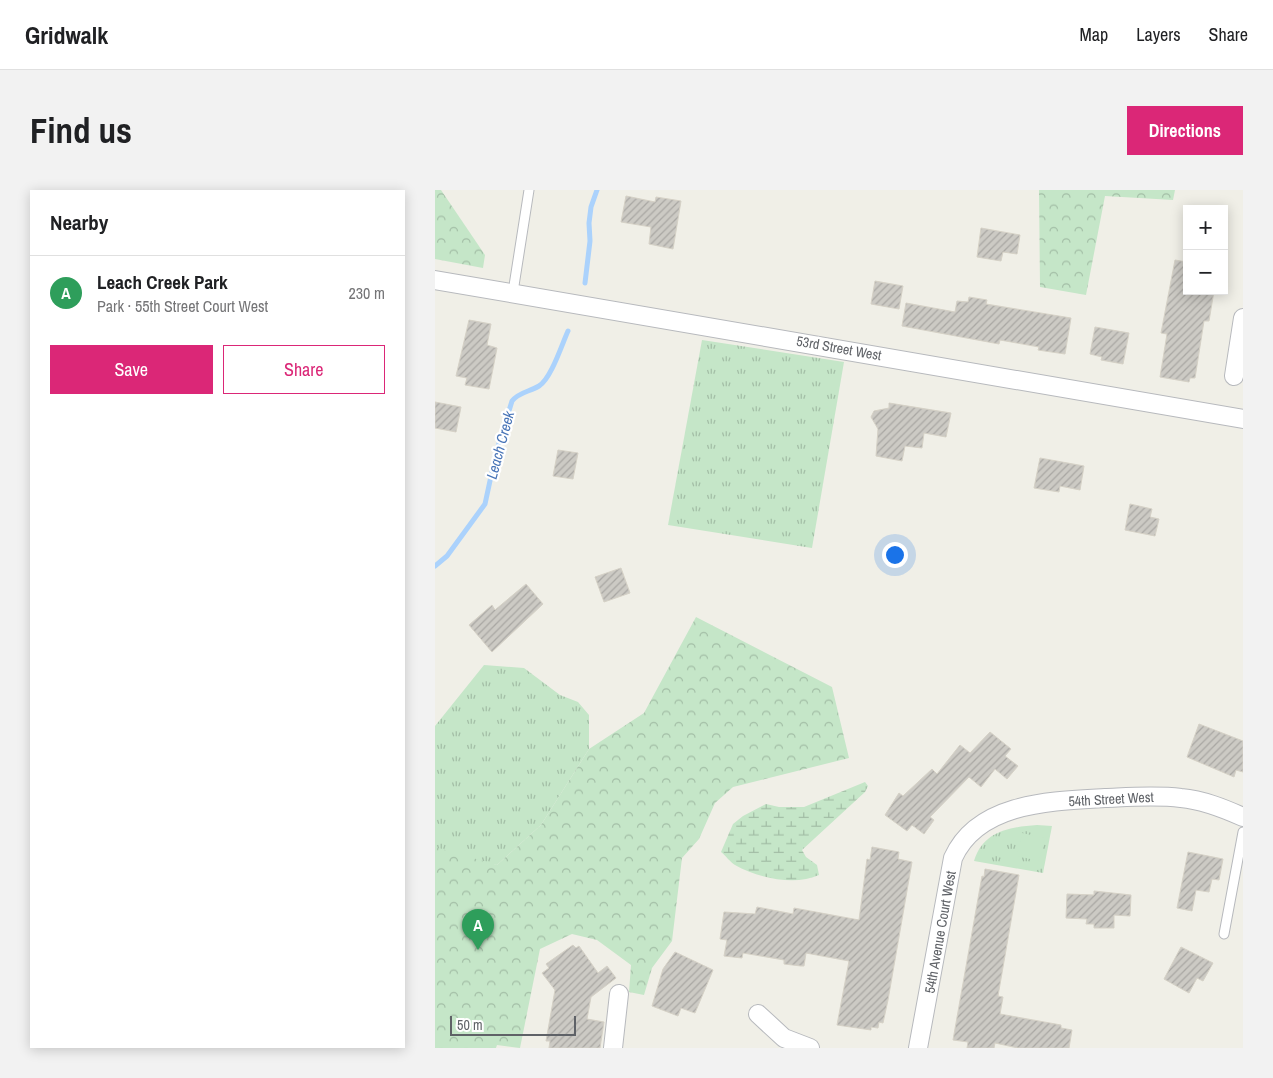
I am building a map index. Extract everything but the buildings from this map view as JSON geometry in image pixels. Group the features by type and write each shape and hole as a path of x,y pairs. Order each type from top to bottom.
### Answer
{"street":[{"name":"53rd Street West","path":"435,280 586,304 1243,419"},
{"path":"1234,376 1243,318"},
{"name":"54th Street West","path":"981,826 999,815 1026,806 1132,797 1163,796 1194,800 1223,808 1243,817"},
{"name":"54th Avenue Court West","path":"919,1048 953,858 962,841 981,826"},
{"path":"613,1048 619,994"},
{"path":"758,1014 784,1038 811,1048"}],"lane":[{"path":"513,292 529,190"},
{"path":"1224,934 1243,832"}],"green space":[{"path":"435,190 441,190 485,255 483,268 435,259"},
{"path":"1039,190 1175,190 1173,200 1105,196 1086,295 1040,287"},
{"path":"702,340 844,362 812,548 668,525"},
{"path":"696,617 832,687 849,758 733,787 715,803 699,839 682,858 672,941 652,968 644,995 629,992 631,965 597,940 572,934 540,949 520,1048 497,1045 496,1048 435,1048 435,847 497,865 541,825 589,749 644,713"},
{"path":"484,665 524,668 560,695 578,702 589,715 589,749 541,825 497,865 485,863 496,1048 435,1048 435,726"},
{"path":"865,782 868,786 865,792 802,850 806,857 817,865 819,875 799,880 765,877 735,865 721,852 733,824 743,816 766,804 779,807 804,807"},
{"path":"1052,826 1043,873 974,861 984,843 999,832 1017,827"},
{"path":"1022,833 1045,838 1039,861 1017,856"}],"waterway":[{"name":"Leach Creek","path":"585,283 590,241 589,223 591,207 597,190"},
{"name":"Leach Creek","path":"435,566 447,556 485,504 496,453 512,401 524,392 539,386 548,376 568,331"}],"place":[{"name":"Leach Creek Park","path":"478,950"}]}
